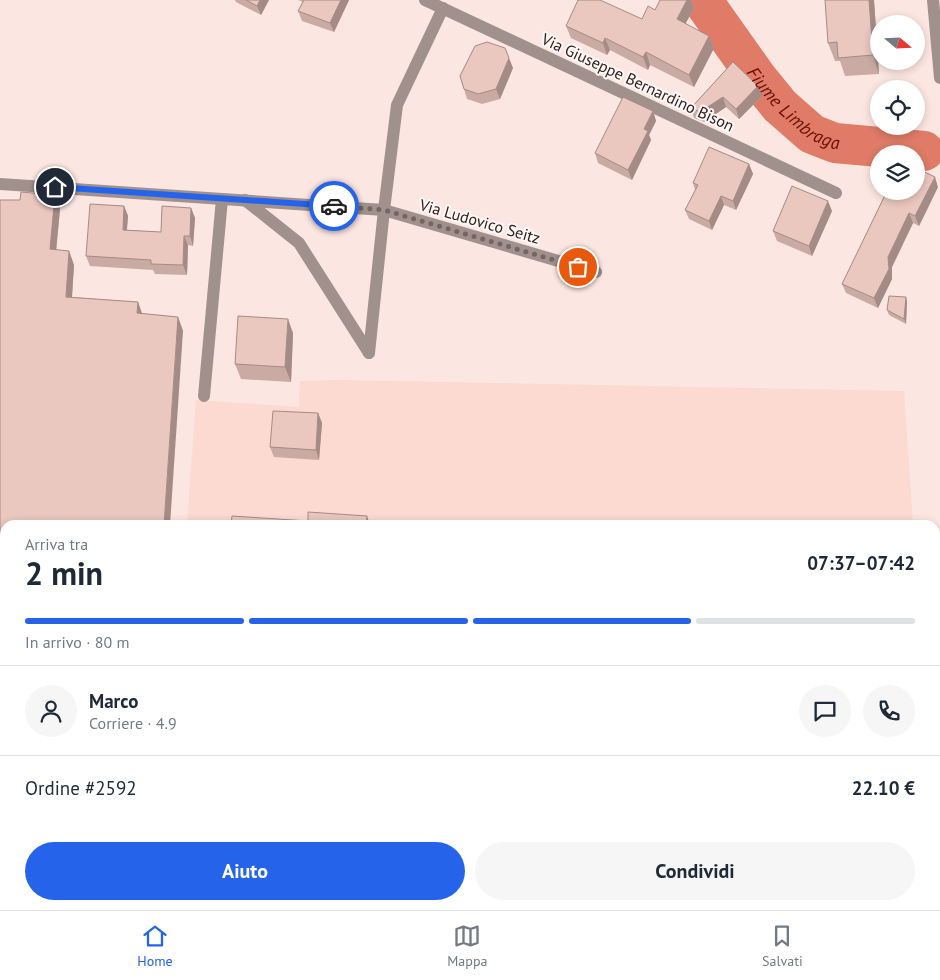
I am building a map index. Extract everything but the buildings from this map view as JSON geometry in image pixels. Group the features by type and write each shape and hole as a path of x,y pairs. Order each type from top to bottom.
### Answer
{"street":[{"name":"Via Giuseppe Bernardino Bison","path":"425,0 836,193"},
{"path":"933,0 940,78"},
{"path":"245,200 299,243 369,353 397,105 443,8"},
{"name":"Via Ludovico Seitz","path":"0,184 384,210 596,272"},
{"path":"204,396 222,198"}],"shaded area":[{"path":"336,380 904,391 913,520 187,520 196,400 299,407 300,381"}],"waterway":[{"name":"Fiume Limbraga","path":"702,0 758,79 780,106 812,134 835,143 870,146"}],"way so far":[{"path":"334,206 384,210 578,267"}],"route":[{"path":"55,187 334,206"}]}
